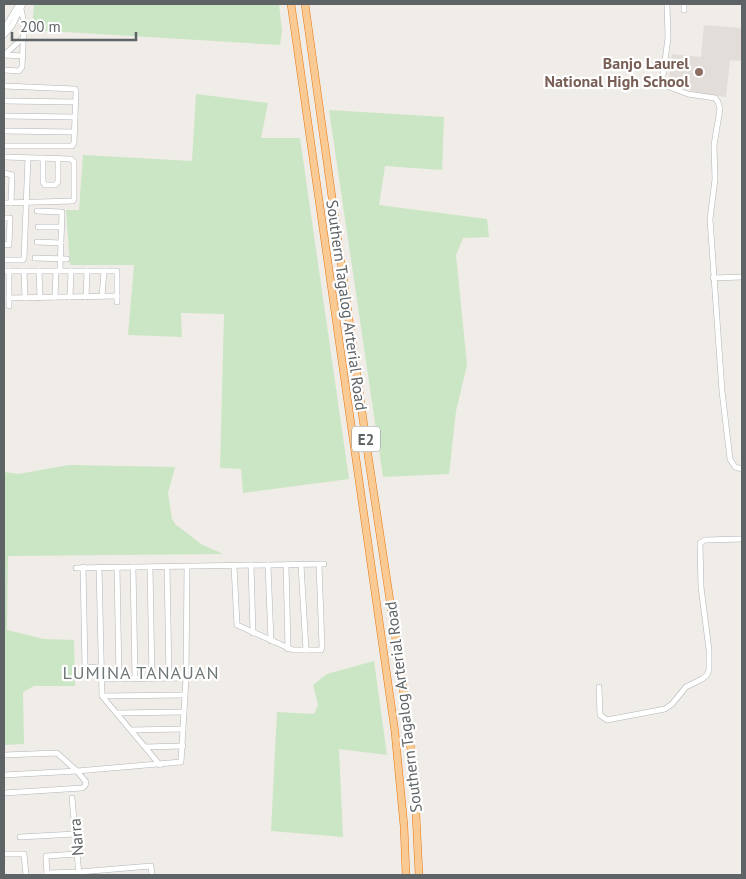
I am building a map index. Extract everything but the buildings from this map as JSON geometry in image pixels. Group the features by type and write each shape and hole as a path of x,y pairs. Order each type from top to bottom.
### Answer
{"highway":[{"name":"Southern Tagalog Arterial Road","path":"291,4 395,732 403,816 406,875"},
{"name":"Southern Tagalog Arterial Road","path":"305,4 366,445 402,680 414,774 420,875"}],"street":[{"path":"667,4 668,38 662,83 664,86 688,94 715,98 720,109 714,145 715,179 710,219 713,278 722,392 730,459 735,467 742,469"},
{"path":"4,35 7,26 21,6"},
{"path":"4,70 19,71 22,67 24,23 21,6"},
{"path":"4,55 23,38"},
{"path":"4,55 23,56"},
{"path":"4,86 74,89 76,91 74,143 72,146 4,146"},
{"path":"4,101 76,102"},
{"path":"4,116 75,117"},
{"path":"4,131 74,132"},
{"path":"4,157 58,158 71,159 74,162 74,200 4,203"},
{"path":"4,260 23,260 24,258 28,158"},
{"path":"43,158 43,182 45,185 55,185 58,182 58,158"},
{"path":"4,173 12,175 11,202"},
{"path":"37,211 62,212 60,259 55,297"},
{"path":"4,218 10,218 9,244 4,244"},
{"path":"38,227 62,227"},
{"path":"37,242 61,243"},
{"path":"36,258 67,259"},
{"path":"9,306 10,298 6,271 117,271 117,299 102,296 10,298"},
{"path":"24,271 25,298"},
{"path":"39,271 40,298"},
{"path":"70,297 71,271"},
{"path":"86,297 87,271"},
{"path":"102,296 104,271"},
{"path":"713,278 742,276"},
{"path":"599,687 600,715 607,720 665,709 672,704 686,687 707,675 709,670 709,650 701,587 700,543 705,540 742,539"},
{"path":"76,568 322,564 321,650 288,649 237,625 234,566"},
{"path":"251,565 253,633"},
{"path":"268,565 271,641"},
{"path":"286,565 288,649"},
{"path":"301,565 306,650"},
{"path":"167,566 169,678"},
{"path":"4,775 181,762 186,678 187,566"},
{"path":"99,567 102,696 160,765"},
{"path":"117,567 119,678"},
{"path":"133,567 135,678"},
{"path":"150,567 152,678"},
{"path":"83,568 85,666 102,668"},
{"path":"102,679 186,678"},
{"path":"102,696 185,695"},
{"path":"117,714 184,712"},
{"path":"131,730 183,730"},
{"path":"145,747 182,746"},
{"path":"4,756 57,753 86,782 82,788 4,793"},
{"name":"Narra","path":"72,798 79,874"},
{"path":"20,837 75,834"},
{"path":"4,854 24,854 25,875"},
{"path":"77,854 46,856 47,874 79,874 151,866 152,875"},
{"path":"131,868 132,875"}],"shaded area":[{"name":"Banjo Laurel National High School","path":"704,25 742,28 742,61 730,60 726,97 696,93 683,86 668,84 672,54 701,57"}],"green space":[{"path":"34,4 279,4 282,31 280,45 32,30"},
{"path":"196,94 268,103 261,138 300,138 349,479 243,493 241,469 220,468 224,314 181,313 182,337 128,335 134,265 70,265 66,210 79,210 83,155 192,161"},
{"path":"329,110 444,117 442,170 385,166 379,205 487,219 489,237 463,238 456,255 467,365 456,411 449,474 383,477"},
{"path":"69,465 175,467 168,493 172,519 175,524 201,544 223,554 8,556 7,630 44,639 74,640 75,686 34,686 23,692 24,744 4,745 4,472 18,474"},
{"path":"374,661 387,755 339,749 343,837 271,831 277,712 314,714 318,705 313,685 327,674"}],"place":[{"name":"Banjo Laurel National High School","path":"699,72"}],"district":[{"name":"LUMINA TANAUAN","path":"141,672"}]}
